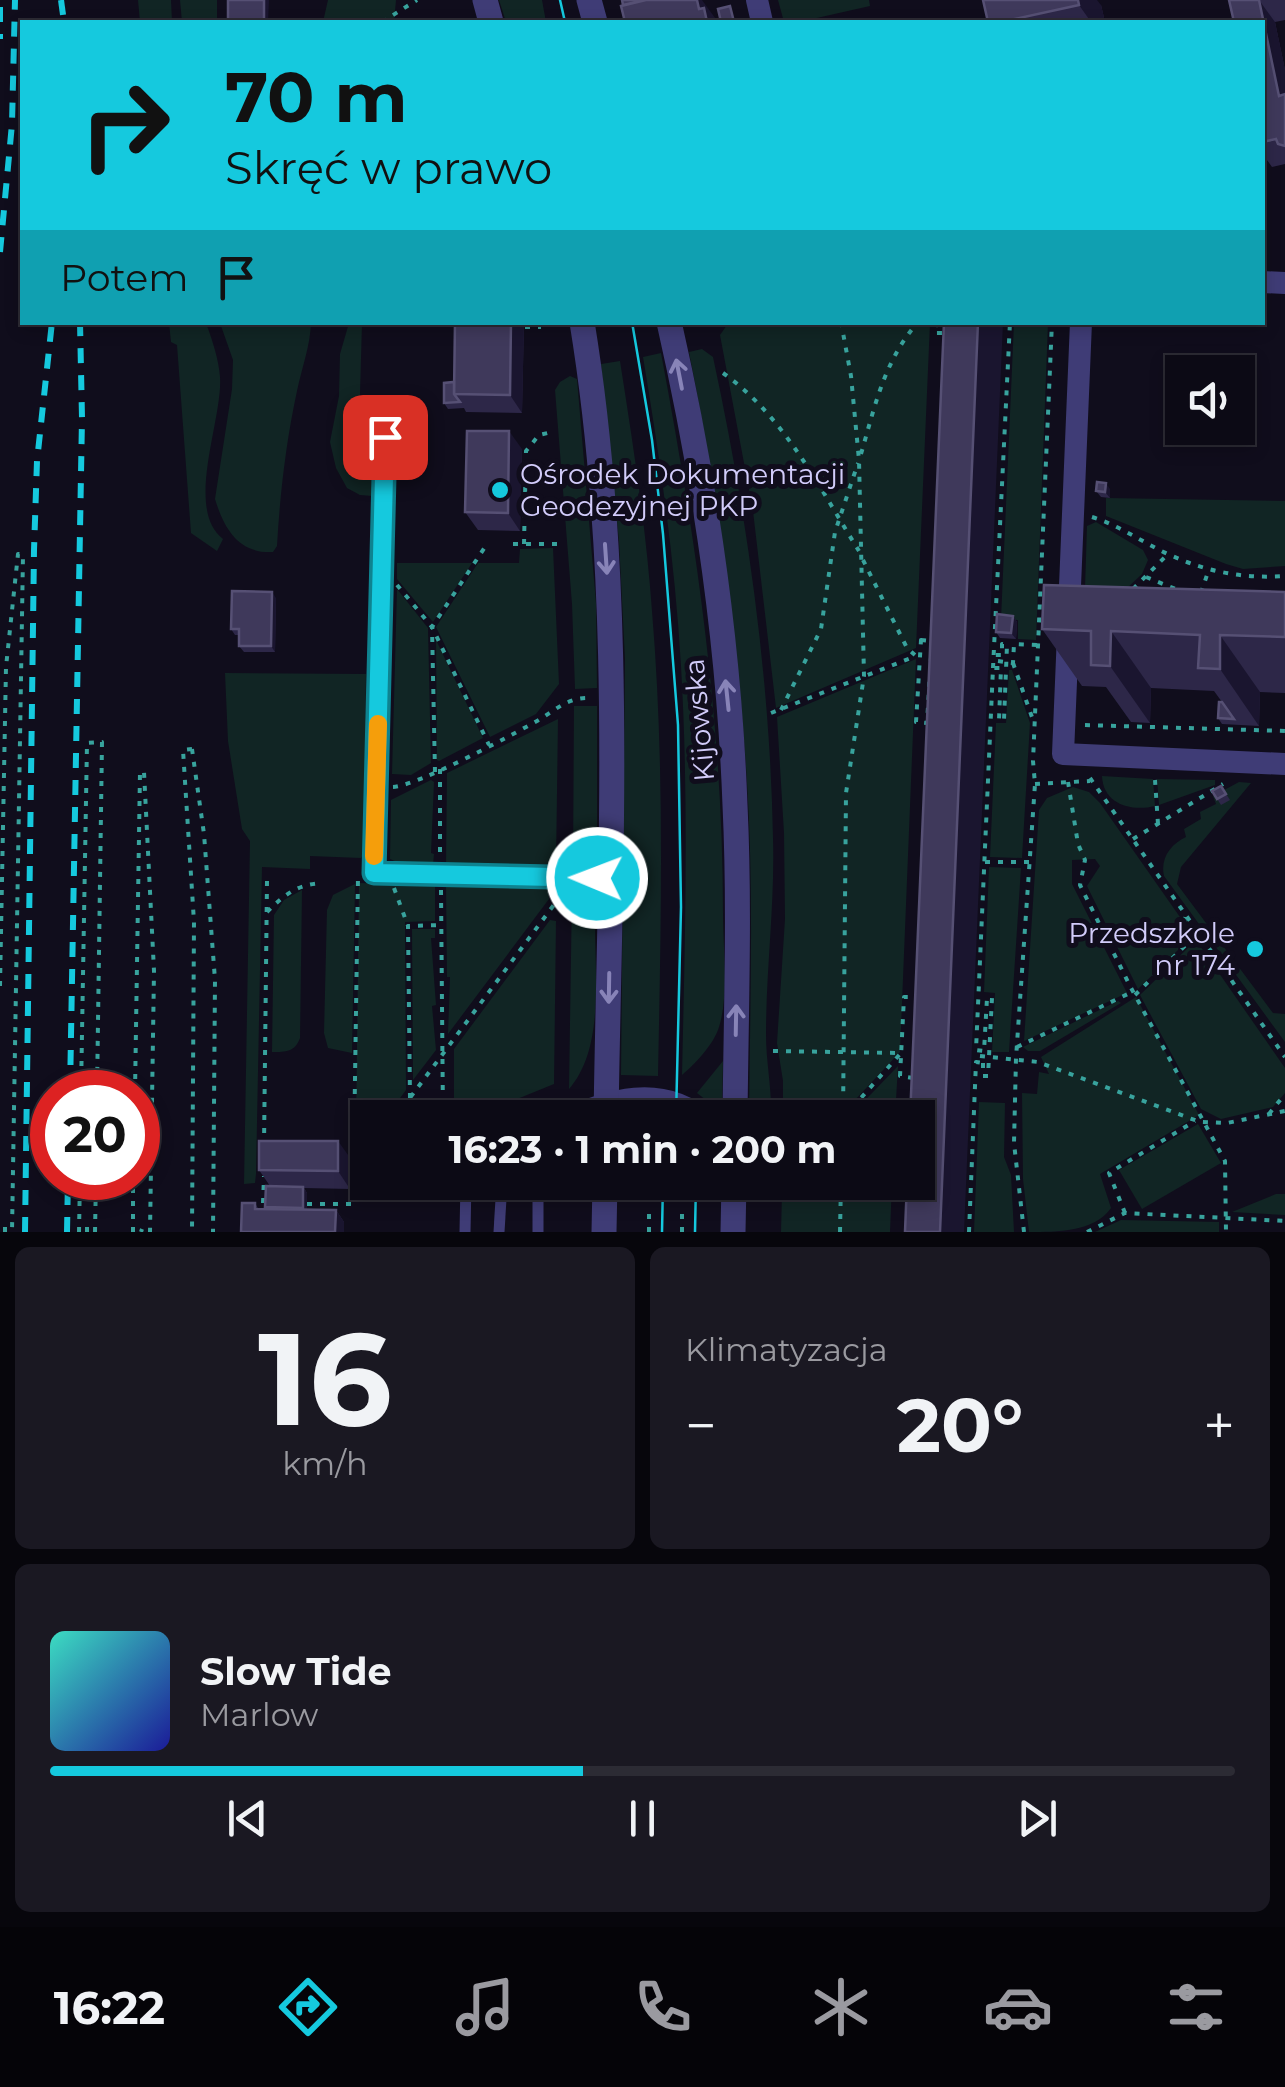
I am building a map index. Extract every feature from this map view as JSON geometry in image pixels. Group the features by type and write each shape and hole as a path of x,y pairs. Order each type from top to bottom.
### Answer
{"street":[{"path":"582,325 600,476 609,600 606,1100"},
{"name":"Kijowska","path":"669,325 707,530 730,722 738,873 735,1100"},
{"path":"1081,325 1063,754 1285,764"},
{"path":"604,1232 605,1200"},
{"path":"733,1232 734,1200"}],"lane":[{"path":"385,430 374,873 610,878"},
{"path":"629,1100 652,1092 682,1100"},
{"path":"465,1232 466,1200"},
{"path":"499,1232 501,1200"},
{"path":"538,1200 538,1232"}],"path":[{"path":"385,20 416,0"},
{"path":"842,325 859,460 864,676 846,793 844,1100"},
{"path":"781,710 821,629 840,520 886,369 900,342 915,325"},
{"path":"950,340 951,325"},
{"path":"969,1232 1010,325"},
{"path":"1024,1232 1014,1143 1016,1058 1035,784 1034,722 1052,325"},
{"path":"525,327 540,327"},
{"path":"722,374 737,384 792,443 861,554 907,648 918,656"},
{"path":"524,544 526,451 538,435 552,432"},
{"path":"1072,516 1115,524 1168,554 1209,569 1246,577 1285,576"},
{"path":"440,866 432,627 486,544"},
{"path":"513,544 561,544"},
{"path":"0,986 6,667 18,554 23,555 8,1232"},
{"path":"1121,600 1168,554"},
{"path":"1199,599 1209,569"},
{"path":"1146,577 1182,592"},
{"path":"393,582 432,627 489,745"},
{"path":"921,640 932,641 927,723 916,722 918,656 921,640"},
{"path":"993,655 1002,655 1002,644 1007,645 1034,722"},
{"path":"993,668 1000,668 998,720 1004,720 1014,644 1037,645"},
{"path":"771,714 918,656"},
{"path":"931,658 946,658"},
{"path":"998,661 1010,662"},
{"path":"376,788 400,788 536,722 574,698 611,697"},
{"path":"1077,725 1285,731"},
{"path":"81,1070 87,743 102,742 97,1070"},
{"path":"192,1232 194,922 183,750 192,749 204,834 215,980 213,1232"},
{"path":"1133,840 1253,763"},
{"path":"134,1070 140,772 144,772 154,971 152,1070"},
{"path":"1154,775 1158,824"},
{"path":"1035,784 1091,781 1285,1056"},
{"path":"1068,782 1074,829 1085,860 1080,885 1225,1161 1226,1232"},
{"path":"985,862 1030,862"},
{"path":"355,1100 358,872"},
{"path":"389,874 408,926 410,1098"},
{"path":"264,1145 268,881"},
{"path":"267,912 284,894 304,883 324,882"},
{"path":"440,885 443,1100"},
{"path":"410,1098 564,890"},
{"path":"1180,950 1184,917"},
{"path":"408,926 441,925"},
{"path":"1017,1046 1135,993 1198,933"},
{"path":"913,1076 900,1076 901,1053 904,997 917,997"},
{"path":"976,1050 984,1051 987,998 992,998 988,1076 983,1076 984,1063 978,1059"},
{"path":"773,1051 901,1053"},
{"path":"859,1100 901,1053"},
{"path":"978,1059 1038,1062 1195,1121 1226,1123 1285,1110"},
{"path":"912,1090 913,1065"},
{"path":"1270,1114 1285,1094"},
{"path":"1125,1213 1108,1173 1195,1121"},
{"path":"263,1203 264,1164"},
{"path":"79,1232 80,1200"},
{"path":"95,1232 96,1200"},
{"path":"132,1232 133,1200"},
{"path":"150,1200 150,1232"},
{"path":"840,1232 841,1200"},
{"path":"307,1204 352,1204"},
{"path":"649,1208 649,1232"},
{"path":"682,1209 682,1232"},
{"path":"1087,1232 1125,1213 1285,1221"},
{"path":"5,1224 8,1232"}],"green space":[{"path":"138,0 171,0 172,20 140,20"},
{"path":"180,0 217,0 217,20 182,20"},
{"path":"328,0 396,0 394,20 323,20"},
{"path":"499,0 542,0 546,20 505,20"},
{"path":"778,0 869,0 870,6 808,20 783,20"},
{"path":"169,325 207,325 218,364 219,395 206,486 206,507 212,525 223,539 217,551 191,533 177,345 171,342"},
{"path":"221,325 311,325 290,429 277,546 273,552 242,544 228,529 215,499 233,360"},
{"path":"348,325 362,325 359,429 376,430 373,496 347,488 336,468 330,442 339,396 340,354"},
{"path":"727,325 930,325 916,648 776,708 753,511 720,335"},
{"path":"1014,325 1048,325 1036,640 1018,639 1018,620 1001,619"},
{"path":"702,349 713,357 736,476 762,656 773,863 766,1035 771,1100 749,1100 751,908 747,782 725,566 689,352"},
{"path":"661,353 705,632 722,843 722,1015 713,1040 682,1075 686,819 681,666 666,511 643,357"},
{"path":"620,361 643,517 656,669 661,844 658,1076 621,1075 625,659 619,541 601,364"},
{"path":"570,376 577,379 596,603 597,688 575,689 555,390"},
{"path":"1106,498 1285,501 1285,566 1243,569 1226,564 1106,516"},
{"path":"1096,522 1143,550 1148,560 1142,574 1091,622 1084,620 1087,526"},
{"path":"553,548 559,684 536,714 490,737 436,627 478,563 519,563 520,549"},
{"path":"397,563 472,563 433,622 397,579"},
{"path":"397,589 428,628 431,763 411,775 392,774"},
{"path":"436,640 483,738 439,761 437,760"},
{"path":"916,659 900,1052 855,1100 783,1100 777,1043 785,919 784,833 777,717"},
{"path":"1009,670 1030,723 1022,858 990,857 996,723 1006,723"},
{"path":"225,673 366,674 364,853 361,858 310,856 310,869 262,867 256,1174 255,1183 244,1184 250,841 242,829 228,741"},
{"path":"574,706 597,706 597,843 590,856 573,866"},
{"path":"558,719 556,865 446,866 447,773"},
{"path":"1102,776 1153,779 1155,806 1137,808 1120,804 1107,793"},
{"path":"1157,779 1215,780 1215,785 1159,805"},
{"path":"431,780 433,865 404,865 390,859 391,800"},
{"path":"1239,782 1251,783 1181,867 1177,884 1273,1013 1285,1014 1285,1042 1164,876 1165,858 1186,837 1184,829 1201,819 1200,812 1216,804 1213,796"},
{"path":"1073,787 1089,792 1100,803 1182,920 1178,950 1138,989 1087,886 1100,866 1095,859 1072,860 1072,884 1127,993 1024,1041 1039,810 1047,798"},
{"path":"989,867 1021,868 1009,1052 992,1052 995,993 984,992"},
{"path":"359,883 435,885 435,921 405,922 406,1090 399,1100 356,1100"},
{"path":"355,884 352,1053 328,1048 324,1033 327,910 333,895"},
{"path":"446,885 542,887 548,889 549,899 448,1034 450,977"},
{"path":"302,890 300,1038 289,1050 272,1052 274,915 284,900"},
{"path":"572,890 587,899 595,915 596,1006 589,1052 569,1089"},
{"path":"550,920 556,921 554,1084 515,1100 454,1100 454,1049"},
{"path":"412,929 435,929 435,938 431,938 436,1005 432,1006 436,1050 413,1080"},
{"path":"1196,940 1285,1068 1285,1093 1273,1107 1221,1119 1201,1109 1140,995"},
{"path":"1136,997 1199,1115 1100,1174 1111,1208 1104,1216 1074,1229 1029,1232 1023,1179 1022,1093 1037,1094 1039,1072 1049,1074 1041,1057"},
{"path":"1118,1001 1121,1003 1040,1051 1023,1047"},
{"path":"723,1061 722,1100 706,1100 697,1093"},
{"path":"898,1066 896,1100 865,1100"},
{"path":"979,1102 1005,1103 1004,1157 1011,1175 1014,1232 974,1232"},
{"path":"1198,1124 1221,1163 1142,1209 1119,1170"},
{"path":"1285,1194 1285,1215 1232,1212"},
{"path":"782,1200 891,1200 890,1232 781,1232"},
{"path":"1121,1220 1219,1222 1219,1232 1095,1232"}],"building":[{"path":"228,0 264,0 264,20 228,20"},
{"path":"646,0 697,0 707,20 624,20 621,6"},
{"path":"983,0 1078,0 1079,5 1010,20 988,20"},
{"path":"1229,0 1259,0 1263,20 1234,20"},
{"path":"730,6 734,20 721,20 718,9"},
{"path":"1265,29 1279,96 1285,94 1285,146 1276,139 1265,141"},
{"path":"455,325 511,325 510,395 454,394"},
{"path":"944,325 978,325 940,1232 905,1232 906,1200 935,1200 935,1100 911,1100"},
{"path":"454,382 454,394 460,402 444,403 444,383"},
{"path":"467,431 509,431 508,513 465,512"},
{"path":"1097,482 1106,483 1105,492 1096,491"},
{"path":"1044,585 1285,592 1285,637 1220,635 1220,669 1198,668 1200,635 1111,631 1110,666 1091,665 1091,631 1042,629"},
{"path":"232,591 272,592 271,646 239,646 239,629 231,629"},
{"path":"997,614 1013,616 1011,633 996,632"},
{"path":"1222,702 1234,719 1218,718"},
{"path":"1221,786 1226,794 1217,799 1212,791"},
{"path":"259,1141 338,1141 338,1171 259,1170"},
{"path":"266,1186 303,1187 303,1208 265,1207"},
{"path":"242,1203 255,1203 255,1209 336,1210 335,1232 241,1232"}],"tram line":[{"path":"560,0 565,20"},
{"path":"633,325 663,534 678,725 681,907 676,1100"},
{"path":"662,1232 663,1200"},
{"path":"695,1232 696,1200"}],"railway":[{"path":"0,252 12,124 15,0"},
{"path":"61,0 64,20"},
{"path":"0,7 0,39"},
{"path":"25,1232 34,550 37,461 52,325"},
{"path":"70,1070 82,418 80,325"},
{"path":"67,1232 68,1200"}],"slow traffic":[{"path":"374,856 378,724"}],"place":[{"name":"Ośrodek Dokumentacji Geodezyjnej PKP","path":"500,490"},
{"name":"Przedszkole nr 174","path":"1255,949"}],"route":[{"path":"385,437 374,873 597,878"}]}
